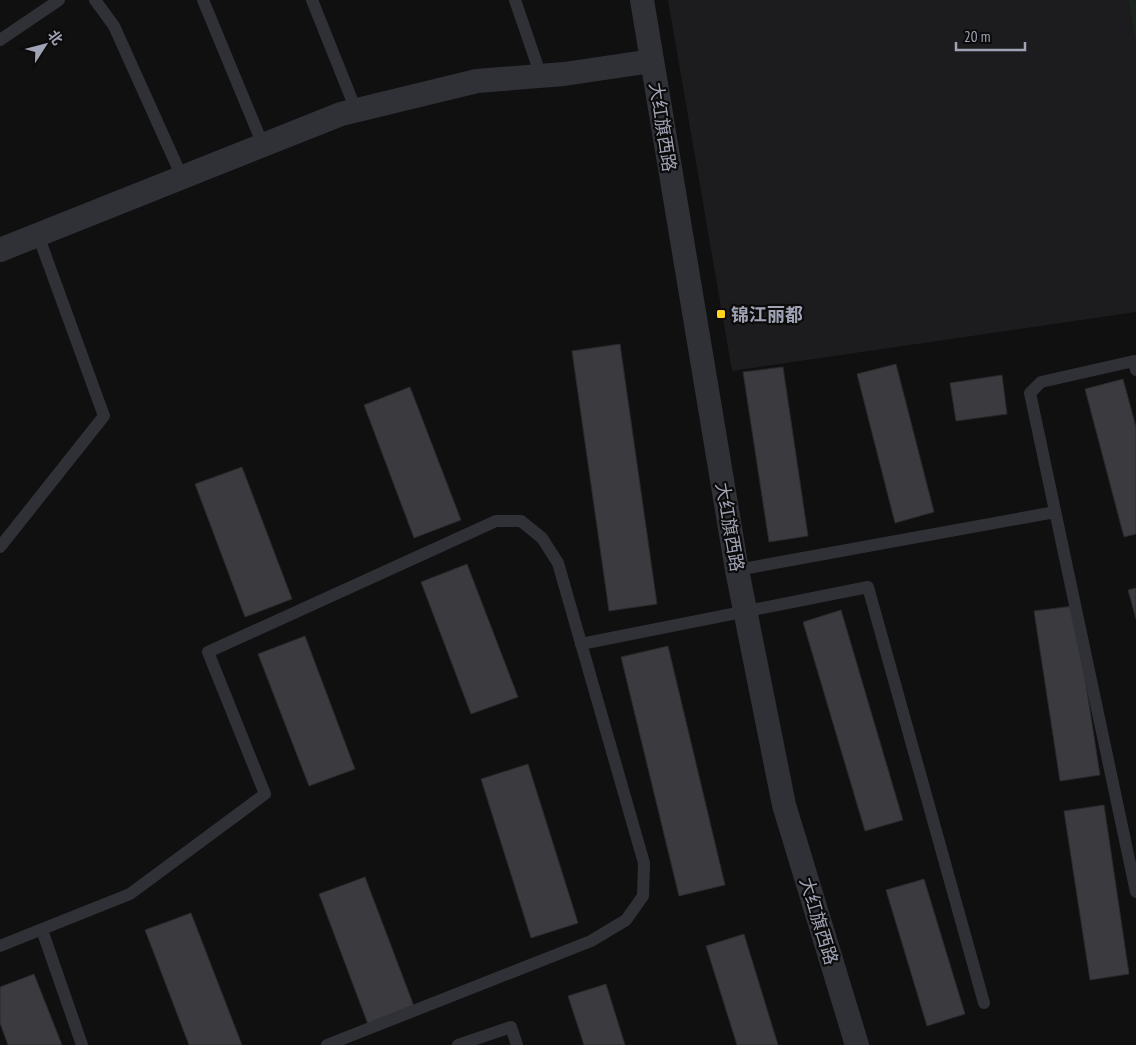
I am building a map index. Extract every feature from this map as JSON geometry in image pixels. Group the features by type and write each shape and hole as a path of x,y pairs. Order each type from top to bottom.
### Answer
{"street":[{"name":"大红旗西路","path":"642,0 744,610 784,805 857,1045"},
{"path":"0,250 341,114 477,81 541,76 652,61"}],"lane":[{"path":"0,40 59,0"},
{"path":"94,0 114,26 182,177"},
{"path":"203,0 263,145"},
{"path":"312,0 356,110"},
{"path":"515,0 541,76"},
{"path":"0,547 104,416 38,235"},
{"path":"1136,370 1134,361 1041,382 1030,393 1136,892"},
{"path":"737,570 1055,512"},
{"path":"0,946 130,894 265,794 208,652 496,521 521,521 542,538 558,563 644,862 643,896 626,920 591,941 327,1045"},
{"path":"581,644 868,586 984,1003"},
{"path":"42,930 82,1045"},
{"path":"458,1045 511,1027 517,1045"}],"shaded area":[{"path":"668,0 1128,0 1136,43 1136,312 732,371"},
{"path":"1128,0 1136,0 1136,43"}],"building":[{"path":"620,344 657,604 609,611 572,351"},
{"path":"896,364 934,512 895,523 857,374"},
{"path":"783,367 808,536 769,542 743,372"},
{"path":"1002,375 1007,414 956,421 950,383"},
{"path":"1123,379 1136,427 1136,534 1124,537 1085,389"},
{"path":"410,387 461,520 414,538 364,405"},
{"path":"242,467 292,599 245,617 195,484"},
{"path":"467,564 518,697 471,714 421,582"},
{"path":"1136,588 1136,619 1128,590"},
{"path":"1074,606 1100,775 1060,781 1034,611"},
{"path":"841,610 903,820 865,831 803,622"},
{"path":"305,636 355,769 309,786 258,654"},
{"path":"668,646 725,885 679,896 621,657"},
{"path":"528,764 578,923 531,938 481,779"},
{"path":"1104,805 1129,974 1090,980 1064,811"},
{"path":"365,877 415,1009 369,1027 319,894"},
{"path":"924,879 965,1014 927,1026 886,890"},
{"path":"191,913 242,1045 189,1045 145,930"},
{"path":"744,934 778,1045 737,1045 706,946"},
{"path":"34,974 62,1045 8,1045 0,1023 0,987"},
{"path":"606,984 625,1045 584,1045 568,996"}],"place":[{"name":"锦江丽都","path":"721,314"}]}
